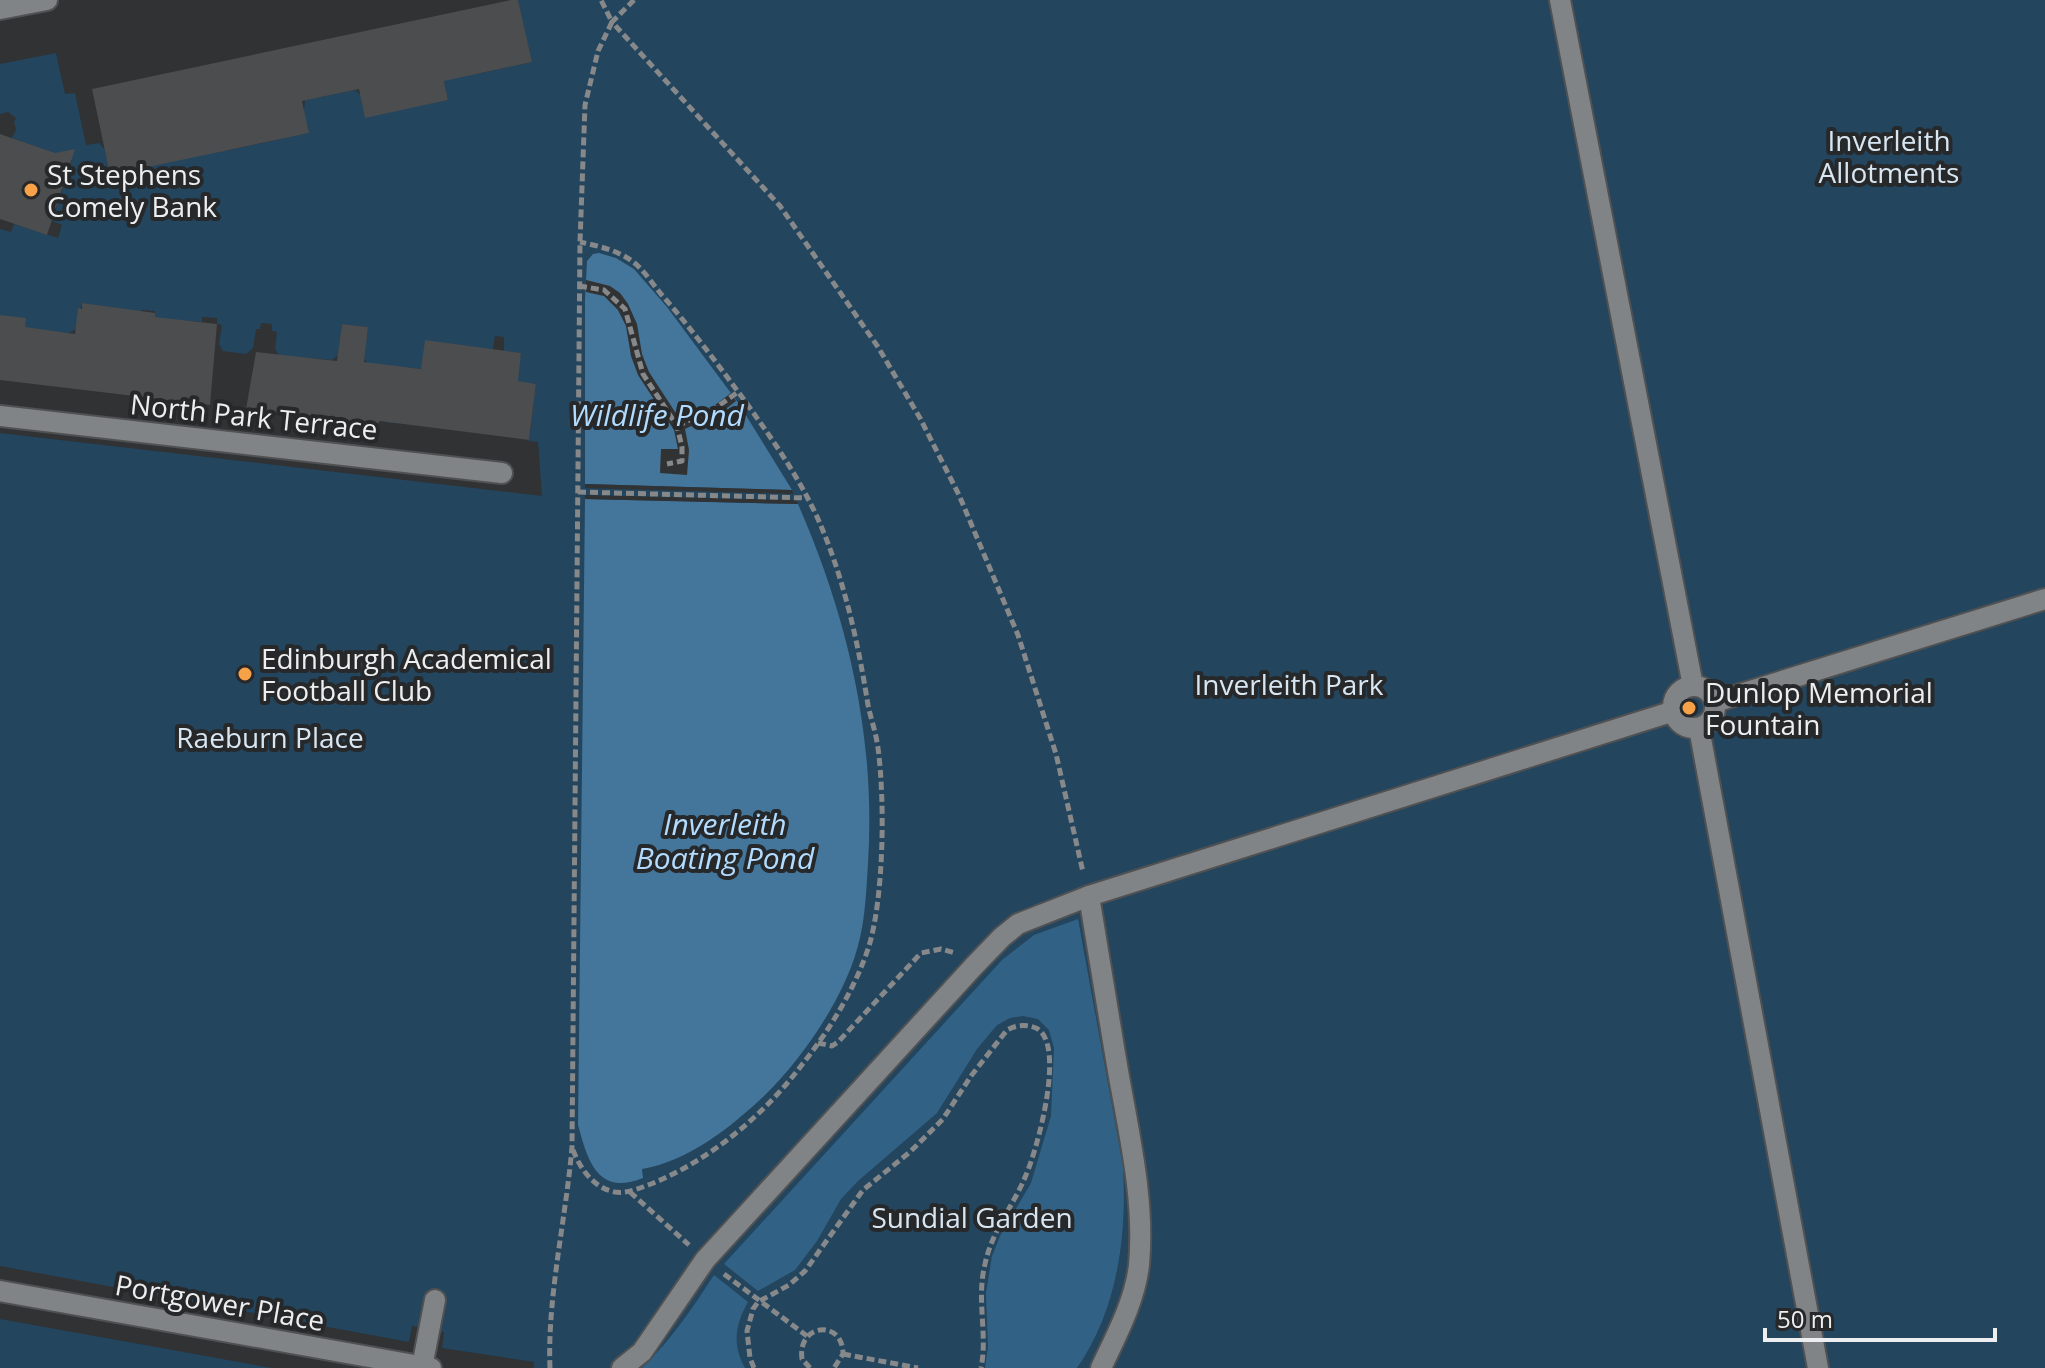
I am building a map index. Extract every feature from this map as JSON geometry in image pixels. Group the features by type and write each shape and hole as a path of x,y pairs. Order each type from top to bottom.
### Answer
{"street":[{"path":"0,9 47,0"},
{"path":"1560,0 1693,686"},
{"name":"North Park Terrace","path":"0,416 502,473"},
{"path":"1715,702 2045,599"},
{"path":"1693,686 1707,690 1715,702 1714,716 1699,728 1686,726 1674,711 1680,691 1693,686"},
{"path":"622,1368 642,1352 705,1260 974,966 1018,924 1089,896 1674,711"},
{"path":"1699,728 1818,1368"},
{"path":"1089,896 1128,1128 1140,1233 1139,1268 1131,1298 1101,1368"},
{"name":"Portgower Place","path":"0,1291 426,1367"},
{"path":"426,1367 435,1300"}],"path":[{"path":"601,0 612,22 780,206 878,347 920,418 966,509 1018,635 1056,754 1089,896"},
{"path":"550,1368 550,1331 572,1147 579,286 585,105 598,51 612,22 634,0"},
{"path":"572,1147 579,1165 591,1179 603,1188 630,1192 665,1178 721,1144 764,1108 818,1043 852,986 869,947 880,876 881,800 877,746 852,622 827,540 808,498 776,445 738,392 636,263 605,248 580,242"},
{"path":"579,286 604,290 625,309 643,374 677,426 682,461 667,464"},
{"path":"677,426 714,409 738,392"},
{"path":"578,492 808,498"},
{"path":"818,1043 832,1046 838,1042 921,953 935,949 948,951 974,966"},
{"path":"754,1368 747,1331 758,1302 789,1285 805,1271 863,1190 910,1152 943,1119 1007,1030 1020,1025 1036,1028 1048,1044 1044,1113 1028,1173 996,1227 984,1267 980,1297 981,1368"},
{"path":"630,1192 705,1260 807,1336"},
{"path":"810,1368 802,1359 801,1351 807,1336 818,1330 831,1332 841,1341 843,1354 834,1368"},
{"path":"843,1354 918,1368"}],"green space":[{"name":"Inverleith Park","path":"518,0 2045,0 2045,1368 534,1368 534,1362 442,1348 444,1332 412,1326 409,1342 0,1266 0,433 542,496 538,442 529,441 536,384 516,381 521,353 504,351 504,337 495,336 493,349 422,369 401,367 394,423 388,423 390,405 364,358 368,327 342,324 338,355 332,360 312,358 305,415 291,414 297,361 281,358 275,349 277,332 272,331 272,324 261,323 260,329 256,329 253,348 246,354 223,351 219,344 222,325 217,324 217,318 202,317 202,322 155,318 155,311 141,310 140,316 82,303 76,329 69,333 57,332 51,386 0,315 0,229 11,232 14,224 58,238 62,225 52,221 72,160 12,138 16,118 8,112 0,114 0,64 56,53 65,94 75,93 86,145 99,143 105,150 110,175 220,127 225,151 308,133 305,100 355,90 361,95 427,104 448,100 444,80 473,59 477,74 531,62"},
{"path":"0,1319 272,1368 0,1368"}],"shaded area":[{"path":"1078,919 1123,1166 1124,1192 1121,1245 1111,1296 1091,1345 1077,1368 985,1368 988,1347 986,1293 992,1256 1031,1183 1051,1116 1054,1048 1049,1030 1038,1019 1023,1016 997,1025 977,1049 937,1113 841,1199 817,1241 795,1270 758,1291 724,1264 1002,960 1034,935"},
{"path":"714,1275 748,1302 737,1335 738,1351 745,1368 642,1368 681,1324"}],"water":[{"name":"Wildlife Pond","path":"593,254 616,258 634,269 667,307 739,404 792,490 585,484 587,261"},
{"name":"Inverleith Boating Pond","path":"585,499 798,504 816,547 844,635 863,725 867,770 868,863 863,924 847,977 817,1032 792,1066 738,1119 693,1151 642,1169 643,1178 615,1183 605,1179 591,1163 578,1125"}],"pier":[{"path":"586,280 610,286 628,304 637,324 642,354 649,372 681,421 715,405 731,393 736,401 723,411 685,429 689,450 687,475 660,473 661,449 678,449 674,430 638,375 626,326 618,310 604,296 586,292"},
{"path":"585,484 792,490 793,494 585,488"},
{"path":"585,495 796,500 798,504 585,499"}],"building":[{"path":"518,0 532,62 444,81 448,100 365,118 359,89 302,101 309,133 110,175 92,89"},
{"name":"St Stephens Comely Bank","path":"0,134 55,153 75,149 47,235 0,219"},
{"path":"82,303 155,313 155,317 217,324 210,405 0,380 0,315 26,318 25,327 75,334 78,308 82,309"},
{"path":"342,324 368,327 364,362 421,369 425,340 521,353 518,381 536,384 529,440 380,421 371,430 362,422 246,409 256,352 337,361"}],"place":[{"name":"St Stephens Comely Bank","path":"31,190"},
{"name":"Edinburgh Academical Football Club","path":"245,674"},
{"name":"Dunlop Memorial Fountain","path":"1689,708"}],"park label":[{"name":"Inverleith Allotments","path":"1889,156"},
{"name":"Raeburn Place","path":"270,737"},
{"name":"Sundial Garden","path":"972,1217"}]}
